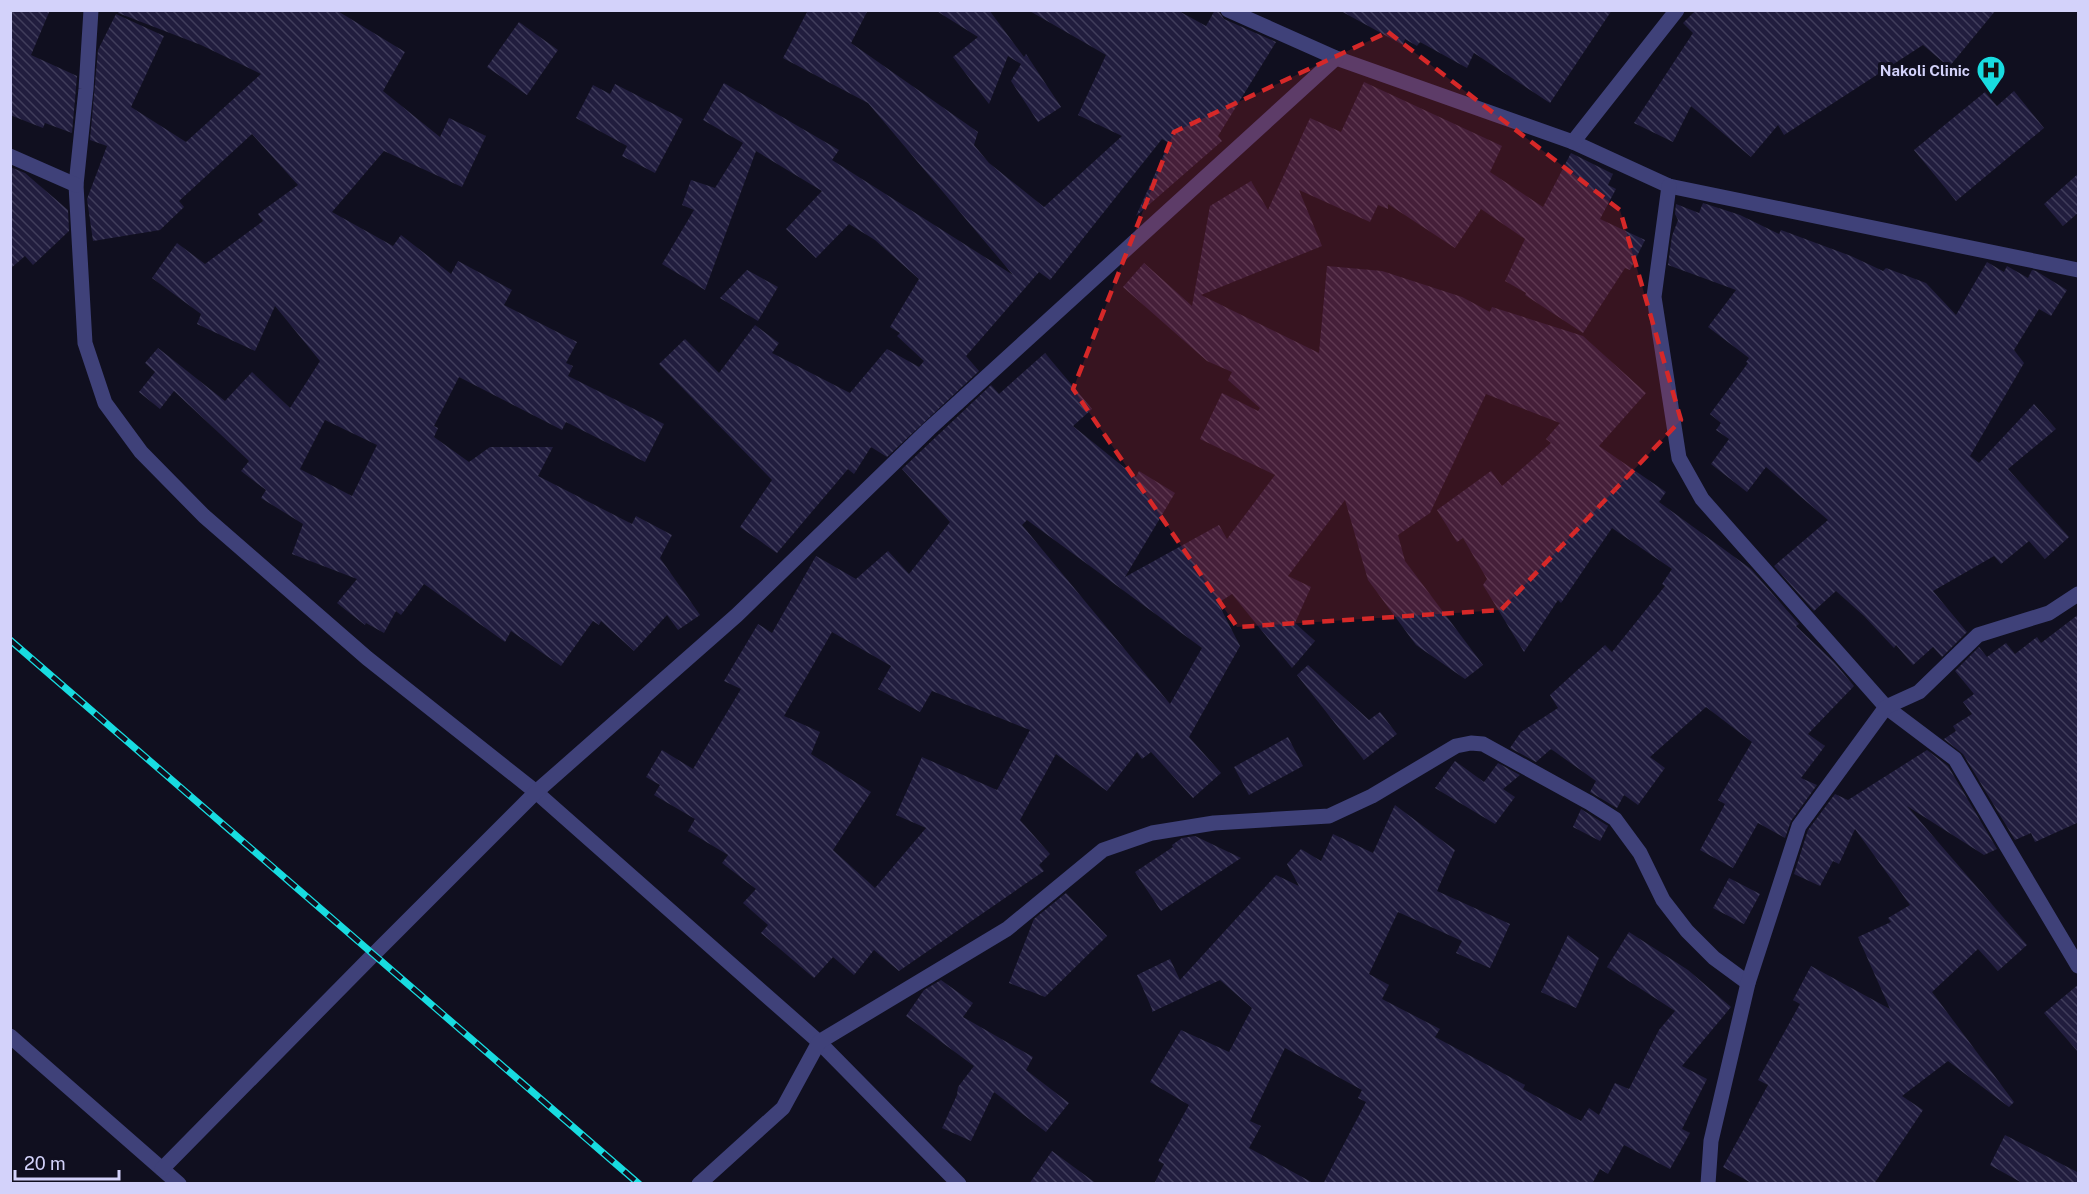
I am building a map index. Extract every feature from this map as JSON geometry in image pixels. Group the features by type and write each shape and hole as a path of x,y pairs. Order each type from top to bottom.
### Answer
{"street":[{"path":"91,10 76,185 85,343 105,403 141,452 204,516 367,658 536,792 819,1042 959,1184"},
{"path":"1228,10 1336,58 1573,142 1669,186 2079,270"},
{"path":"1573,142 1677,10"},
{"path":"162,1169 536,792 737,615 929,429 1336,58"},
{"path":"10,156 76,185"},
{"path":"1669,186 1654,297 1679,458 1702,499 1886,707 1956,759 2079,966"},
{"path":"1708,1184 1712,1141 1748,983 1799,826 1886,707 1919,692 1978,635 2049,613 2079,594"},
{"path":"699,1184 783,1108 819,1042 1007,928 1103,850 1152,833 1214,823 1329,816 1372,796 1456,746 1471,743 1483,744 1615,819 1640,853 1663,900 1688,931 1714,958 1748,983"},
{"path":"10,1036 179,1184"}],"highlighted area":[{"path":"1388,32 1620,210 1681,420 1501,610 1237,627 1073,389 1174,132"}],"building":[{"path":"10,10 50,10 31,55 77,76 72,133 45,123 43,128 10,115"},
{"path":"119,10 336,10 405,52 383,91 440,137 449,118 486,136 462,187 384,151 332,212 393,246 401,235 451,274 458,261 512,290 504,305 577,342 566,363 573,366 568,376 664,424 645,462 566,422 562,430 459,377 434,426 438,428 434,437 469,462 490,447 553,447 538,476 632,524 636,516 672,535 660,558 700,615 678,630 667,615 634,651 601,621 599,625 593,621 561,666 511,631 505,642 424,584 401,615 396,611 384,633 366,623 365,625 337,603 357,579 292,554 303,524 261,498 266,490 241,471 249,461 174,391 160,409 139,392 155,372 145,363 158,348 225,401 252,372 290,408 320,361 275,306 255,351 197,324 201,314 152,278 177,243 205,264 263,221 258,214 298,185 252,134 179,201 184,207 160,230 93,241 87,199 107,146 90,140 98,50 116,14 164,36 131,107 186,142 261,74 201,45 118,13","holes":["325,420 377,445 352,496 300,469"]},
{"path":"808,10 868,10 851,43 978,132 974,145 989,163 1044,207 1122,136 1078,115 1106,55 1028,10 1177,10 1206,26 1215,10 1218,10 1224,19 1276,42 1218,136 1222,141 1136,216 1169,143 1162,139 1050,280 1039,272 966,356 979,371 887,457 871,447 854,474 848,469 777,553 740,527 772,480 659,364 685,339 719,373 755,325 779,343 772,353 850,393 887,349 919,367 924,361 897,336 900,333 890,327 919,279 875,240 849,224 816,258 786,229 822,191 756,151 705,290 662,264 694,210 682,205 691,180 715,188 743,143 703,120 724,83 839,150 832,160 1013,275 868,103 783,58"},
{"path":"935,10 989,10 1024,57 1026,54 1061,107 1038,122 1011,81 1021,64 1008,56 989,104 953,57 978,37"},
{"path":"1339,10 1612,10 1550,103 1474,53 1467,68 1420,42 1417,46 1405,39 1403,45"},
{"path":"1696,10 1996,10 1949,67 1923,45 1784,135 1778,125 1751,157 1691,106 1673,142 1634,123 1693,33 1683,23"},
{"path":"519,22 558,50 527,95 487,67"},
{"path":"1364,82 1502,146 1490,172 1543,207 1571,153 1613,174 1608,185 1616,189 1600,219 1645,240 1630,270 1625,268 1583,333 1505,281 1525,239 1481,209 1455,248 1388,204 1388,209 1378,205 1370,222 1299,190 1322,246 1201,295 1319,353 1327,266 1382,271 1462,297 1490,312 1492,307 1583,336 1646,393 1599,446 1666,492 1659,502 1751,569 1799,624 1796,626 1834,662 1854,686 1808,734 1825,746 1801,778 1817,785 1791,821 1785,838 1758,823 1733,868 1700,850 1725,804 1718,800 1752,742 1706,707 1650,757 1665,768 1638,805 1624,795 1617,808 1590,792 1596,781 1551,749 1536,762 1510,748 1521,732 1558,708 1550,695 1605,645 1612,652 1665,586 1662,584 1672,569 1612,528 1561,603 1558,600 1524,652 1483,585 1487,579 1463,538 1457,542 1437,510 1491,471 1502,486 1551,443 1546,439 1560,423 1486,394 1430,513 1398,535 1405,561 1483,665 1465,679 1416,645 1368,580 1345,500 1288,576 1311,587 1295,623 1315,641 1292,668 1232,594 1218,603 1240,646 1189,737 1221,773 1193,798 1151,752 1142,759 1137,752 1107,791 1056,754 1020,820 1050,854 1039,865 1044,871 899,971 874,950 854,975 833,957 814,978 761,933 768,925 743,903 756,889 722,863 728,855 688,831 695,819 654,795 660,785 646,777 662,750 693,769 741,689 724,681 758,624 772,633 816,556 856,579 888,551 909,574 950,522 902,469 991,385 999,394 1045,353 1092,409 1073,426 1136,477 1139,471 1175,493 1125,577 1219,525 1227,539 1275,475 1200,439 1222,393 1258,411 1260,408 1228,380 1232,372 1207,361 1123,287 1144,263 1192,306 1210,206 1251,181 1268,210 1310,118 1341,132","holes":["1027,520 1202,648 1170,704 1022,525","832,632 891,666 878,689 920,712 932,691 1030,730 997,790 922,757 896,815 926,828 875,888 833,850 871,792 811,754 820,732 784,716"]},
{"path":"615,84 683,119 655,173 622,156 627,146 576,118 593,85 610,94"},
{"path":"2014,91 2044,128 1956,201 1914,150 1985,92 1997,106"},
{"path":"10,167 25,173 68,210 69,231 33,265 25,256 10,269"},
{"path":"2079,173 2079,212 2063,226 2044,204"},
{"path":"1703,203 1740,215 1779,234 1781,230 1851,256 1883,271 1886,268 1926,283 1956,315 1987,262 2004,272 2007,266 2028,278 2032,270 2036,271 2067,290 2051,316 2039,309 2014,350 2024,363 1970,456 1979,463 2034,404 2056,429 2008,469 2069,537 2045,559 2029,541 2001,564 1994,556 1933,591 1967,632 1942,657 1933,647 1913,665 1896,645 1894,648 1836,591 1814,611 1774,566 1828,520 1766,467 1747,492 1711,464 1729,439 1716,430 1721,423 1710,414 1748,363 1746,362 1749,358 1708,327 1736,290 1668,265 1672,236 1678,220 1675,214 1676,204 1699,213"},
{"path":"747,270 778,287 758,321 720,298"},
{"path":"2079,614 2079,822 2035,842 2031,833 2015,840 1963,754 1944,739 1956,731 1953,726 1972,714 1963,702 1974,694 1955,671 1979,647 1987,657 2006,643 2015,654 2037,637 2041,643"},
{"path":"1308,665 1369,720 1380,712 1397,734 1364,760 1297,675"},
{"path":"1288,737 1303,766 1249,795 1234,767"},
{"path":"1927,750 1948,766 1997,849 1984,855 1907,806 2027,945 1998,971 1978,949 1932,992 2014,1102 2009,1107 1948,1061 1902,1096 1923,1110 1874,1184 1753,1184 1723,1167 1768,1085 1758,1080 1800,1004 1793,1000 1811,966 1890,1009 1858,937 1891,922 1888,918 1910,905 1855,829 1839,864 1833,861 1820,886 1794,874 1808,830 1835,794 1848,800"},
{"path":"1455,761 1484,782 1498,763 1520,775 1503,789 1515,797 1495,824 1435,788"},
{"path":"1395,805 1455,850 1437,891 1510,924 1490,968 1456,953 1462,941 1398,912 1369,974 1389,985 1382,999 1440,1029 1435,1037 1525,1085 1523,1089 1581,1121 1589,1108 1599,1115 1615,1083 1629,1089 1659,1030 1675,1011 1607,967 1629,932 1688,970 1731,1007 1682,1066 1707,1079 1682,1129 1690,1133 1670,1169 1624,1145 1608,1174 1600,1169 1592,1184 1323,1184 1366,1102 1358,1098 1362,1090 1285,1048 1250,1121 1261,1126 1249,1148 1315,1184 1154,1184 1164,1164 1158,1161 1189,1105 1150,1082 1181,1030 1229,1052 1252,1008 1220,980 1152,1012 1137,975 1170,959 1180,980 1276,875 1299,886 1287,864 1301,849 1321,861 1333,834 1373,853"},
{"path":"1581,809 1608,826 1600,841 1573,827"},
{"path":"1195,836 1241,858 1161,911 1135,872 1173,847 1172,845 1182,838"},
{"path":"1729,878 1760,894 1744,924 1713,908"},
{"path":"1066,893 1107,936 1045,997 1009,983 1034,919"},
{"path":"1568,935 1599,958 1576,1008 1541,992"},
{"path":"941,980 973,1003 963,1017 1033,1057 1026,1070 1069,1103 1046,1132 994,1092 971,1141 942,1128 957,1095 958,1087 974,1066 906,1016 924,990"},
{"path":"2079,984 2079,1053 2044,1013"},
{"path":"2005,1135 2079,1173 2079,1184 2024,1184 1990,1165"},
{"path":"1052,1151 1097,1184 1029,1184"}],"railway":[{"path":"10,640 639,1184"}],"place":[{"name":"Nakoli Clinic","path":"1991,96"}]}
